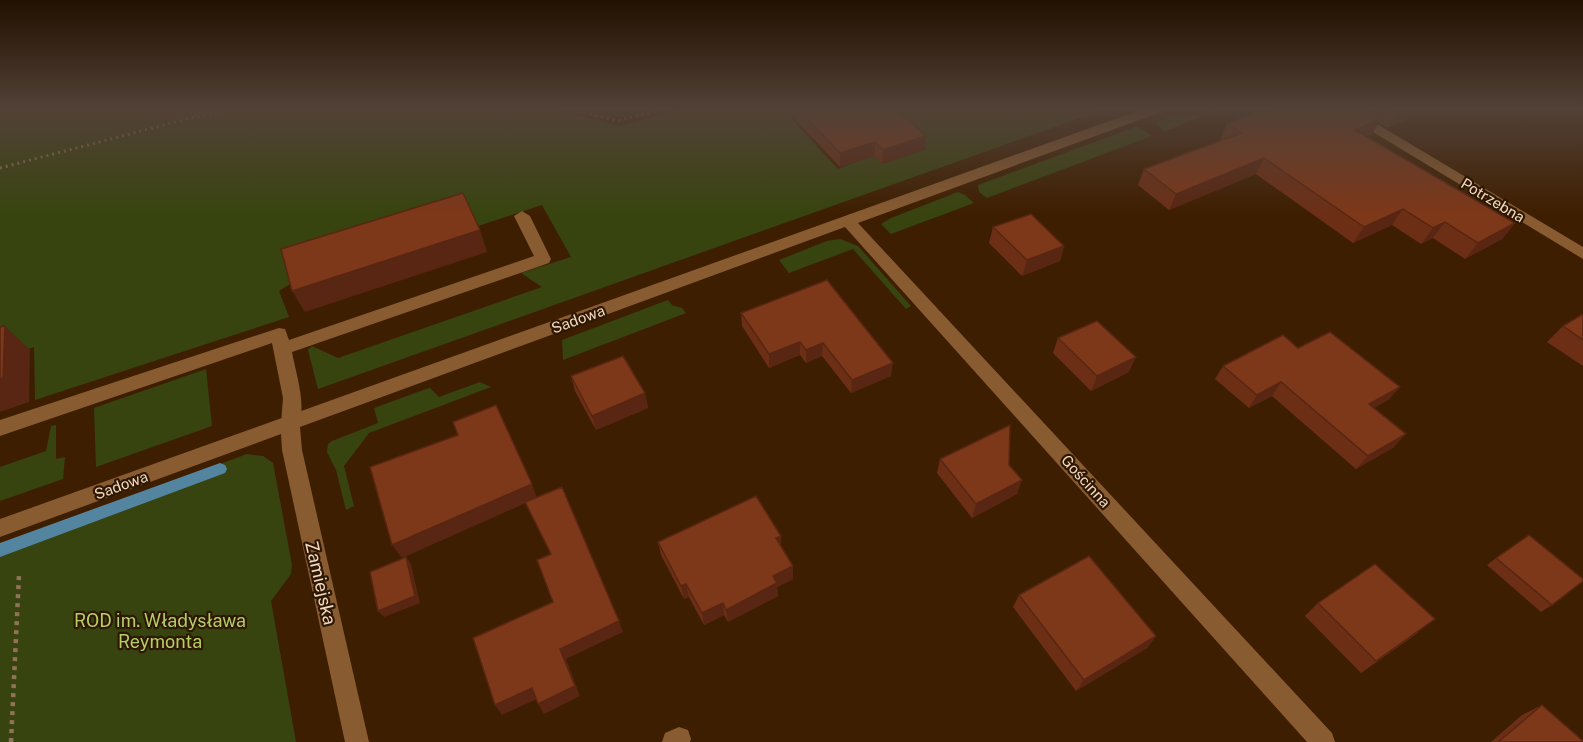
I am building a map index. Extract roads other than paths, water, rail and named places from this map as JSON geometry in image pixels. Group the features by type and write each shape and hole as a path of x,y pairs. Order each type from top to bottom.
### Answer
{"street":[{"name":"Sadowa","path":"0,528 1060,144"},
{"name":"Potrzebna","path":"1400,144 1583,254"},
{"path":"0,428 279,334 284,348 543,259 522,216"},
{"name":"Gościnna","path":"848,220 1323,742"},
{"name":"Zamiejska","path":"284,348 292,398 291,450 357,742"}],"waterway":[{"path":"0,550 220,469"}],"park label":[{"name":"ROD im. Władysława Reymonta","path":"160,630"}]}
